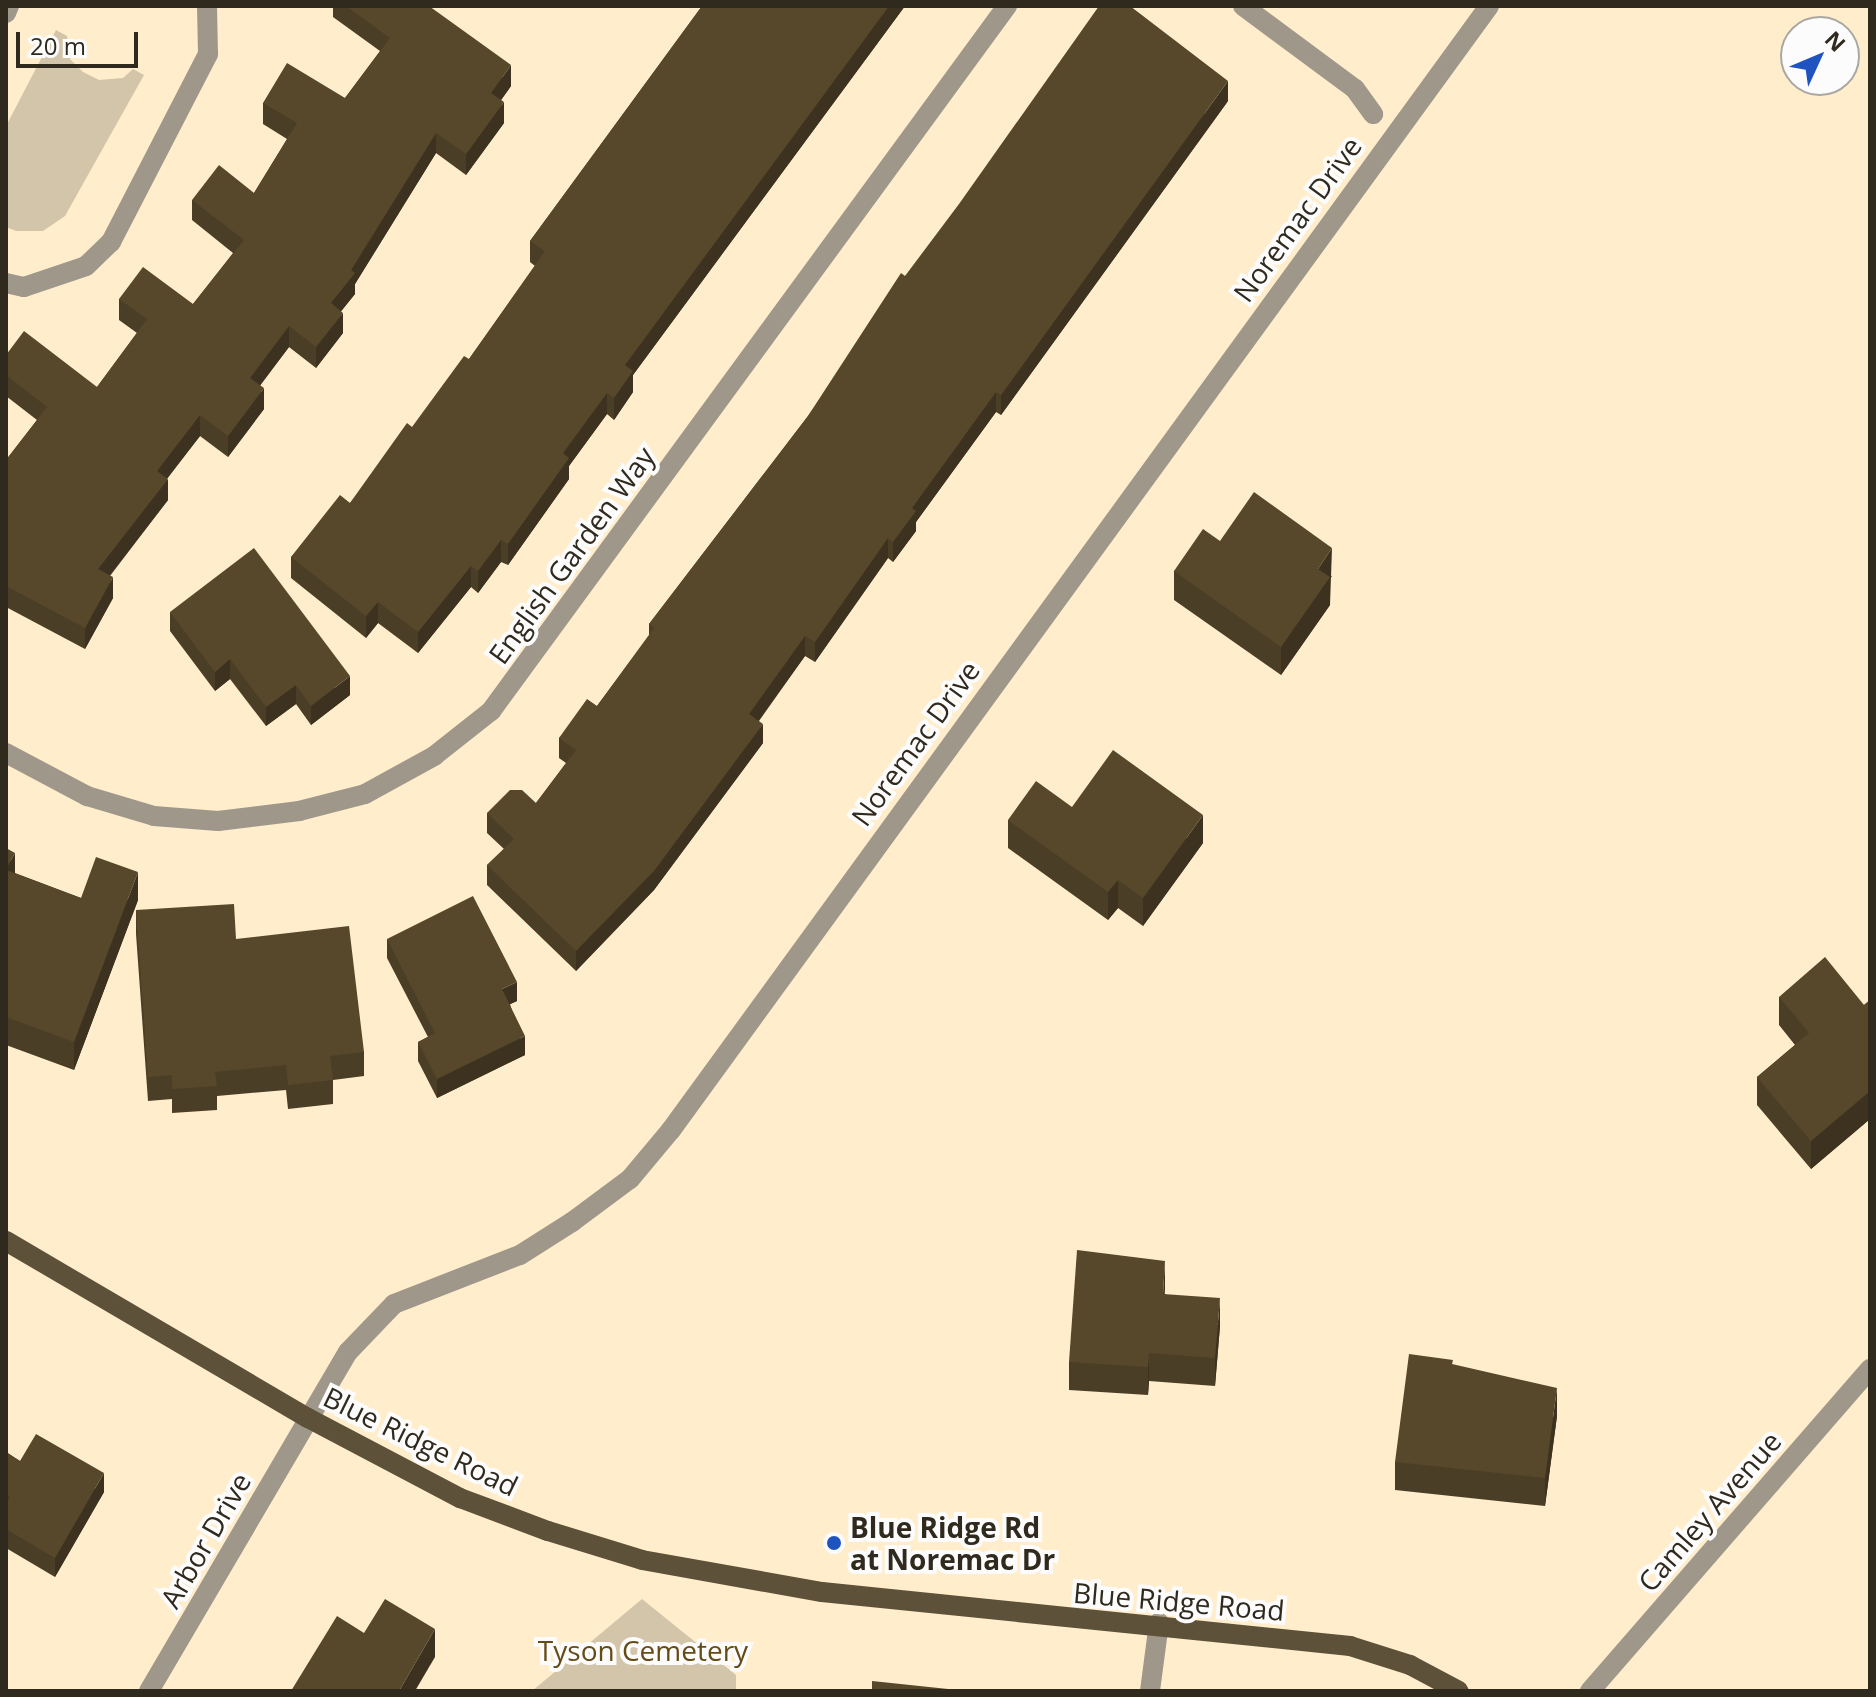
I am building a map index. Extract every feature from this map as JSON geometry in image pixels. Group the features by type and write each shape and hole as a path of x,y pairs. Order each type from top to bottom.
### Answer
{"main road":[{"name":"Blue Ridge Road","path":"6,1241 308,1418 460,1498 642,1560 822,1592 1024,1617 1159,1623 1350,1646 1410,1665 1459,1691"}],"street":[{"path":"6,13 9,6"},
{"path":"6,283 24,287 86,266 111,242 208,54 207,6"},
{"name":"English Garden Way","path":"6,753 87,796 154,816 218,821 299,811 365,794 434,756 491,711 1007,6"},
{"path":"1243,6 1355,89 1373,114"},
{"name":"Noremac Drive","path":"308,1418 348,1352 394,1304 520,1255 630,1179 663,1140 1489,6"},
{"name":"Camley Avenue","path":"1590,1691 1870,1369"},
{"name":"Arbor Drive","path":"149,1691 308,1418"},
{"path":"1150,1691 1159,1623"}],"green space":[{"path":"56,30 67,36 70,59 83,72 99,80 123,78 133,69 144,75 65,216 43,231 16,231 6,227 6,126"},
{"name":"Tyson Cemetery","path":"642,1599 736,1675 736,1691 532,1691"}],"building":[{"path":"346,6 429,6 511,65 491,93 504,102 466,154 436,133 351,270 355,273 331,303 343,313 316,347 289,326 250,378 264,388 228,436 200,415 157,471 168,479 98,569 113,577 85,628 6,586 6,460 47,407 6,375 6,355 24,331 97,387 147,319 119,299 143,267 193,304 244,240 192,200 219,165 254,193 297,123 263,103 287,63 345,98 390,38"},
{"path":"702,6 889,6 625,365 633,371 614,398 607,393 563,453 569,458 508,544 501,540 478,571 471,566 418,632 378,602 366,616 291,557 340,495 350,503 407,423 412,427 464,356 469,359 545,251 530,241"},
{"path":"1099,6 1130,6 1228,81 1001,395 996,392 912,508 916,511 893,542 888,538 815,642 805,636 749,714 763,724 654,871 576,951 487,865 514,839 487,813 510,790 522,790 536,803 576,750 559,738 587,699 597,706 654,628 649,624 808,416 901,273 905,276 959,204"},
{"path":"1254,492 1332,548 1318,569 1330,577 1281,647 1174,571 1203,529 1220,541"},
{"path":"254,548 350,676 311,706 296,685 266,707 230,659 215,672 170,612"},
{"path":"1113,750 1203,815 1143,898 1118,880 1108,892 1008,820 1036,781 1072,807"},
{"path":"6,848 15,853 6,869"},
{"path":"96,857 138,872 74,1042 6,1017 6,870 81,898"},
{"path":"473,896 517,982 502,989 525,1036 437,1079 418,1042 435,1033 387,939"},
{"path":"234,904 236,939 349,926 364,1052 330,1056 333,1080 288,1085 286,1065 215,1072 217,1086 172,1089 172,1075 148,1077 136,910"},
{"path":"1825,957 1864,1005 1870,1000 1870,1091 1811,1141 1757,1077 1809,1033 1779,997"},
{"path":"1077,1250 1165,1261 1163,1294 1220,1298 1215,1358 1149,1353 1148,1367 1069,1362"},
{"path":"1409,1354 1453,1360 1452,1364 1557,1388 1545,1478 1395,1462"},
{"path":"36,1434 104,1473 55,1558 6,1529 6,1503 10,1497 6,1495 6,1452 20,1461"},
{"path":"385,1599 435,1629 399,1691 291,1691 337,1616 364,1633"},
{"path":"872,1681 967,1691 872,1691"}],"place":[{"name":"Blue Ridge Rd at Noremac Dr","path":"834,1543"}]}
